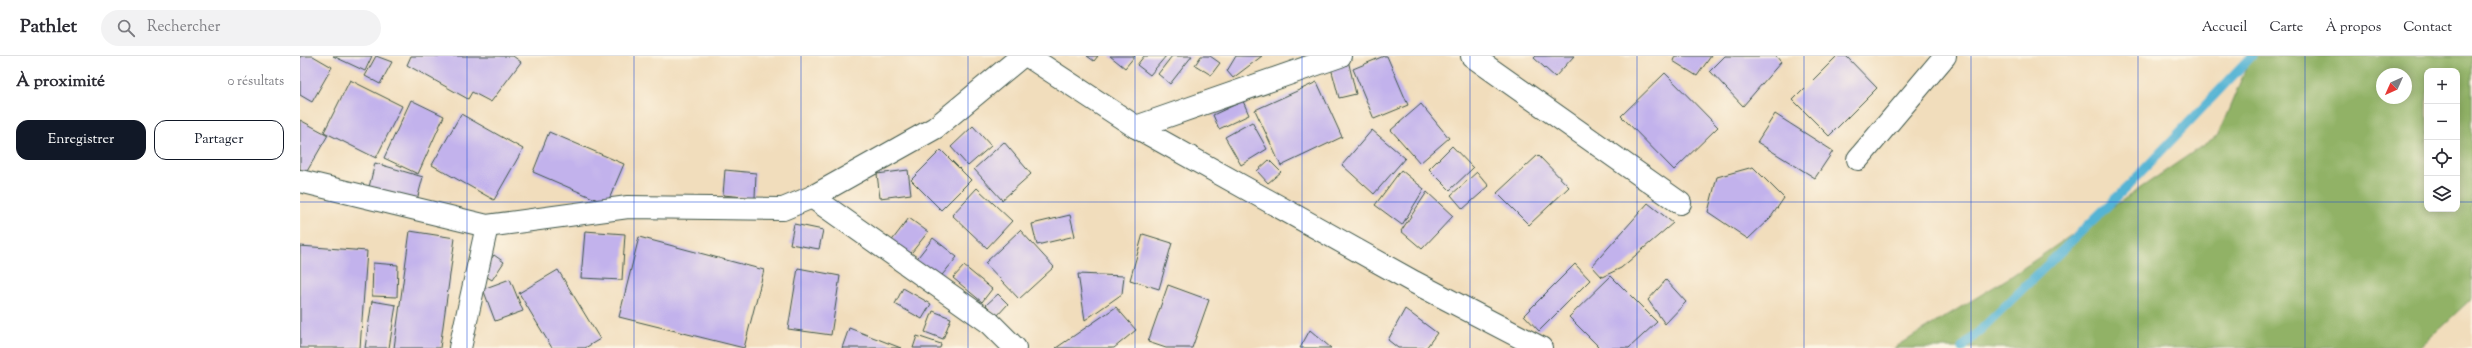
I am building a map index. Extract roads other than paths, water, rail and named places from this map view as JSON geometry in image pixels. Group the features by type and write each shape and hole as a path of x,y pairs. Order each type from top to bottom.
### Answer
{"street":[{"path":"300,181 487,226 628,207 783,209 812,197 935,128 1022,56"},
{"path":"1028,56 1136,127 1414,282 1541,348"},
{"path":"1136,127 1340,56"},
{"path":"1472,56 1680,203"},
{"path":"1858,159 1945,56"},
{"path":"812,197 990,323 1015,348"},
{"path":"460,348 487,226"}],"waterway":[{"path":"1962,348 2129,185 2252,56"}]}
